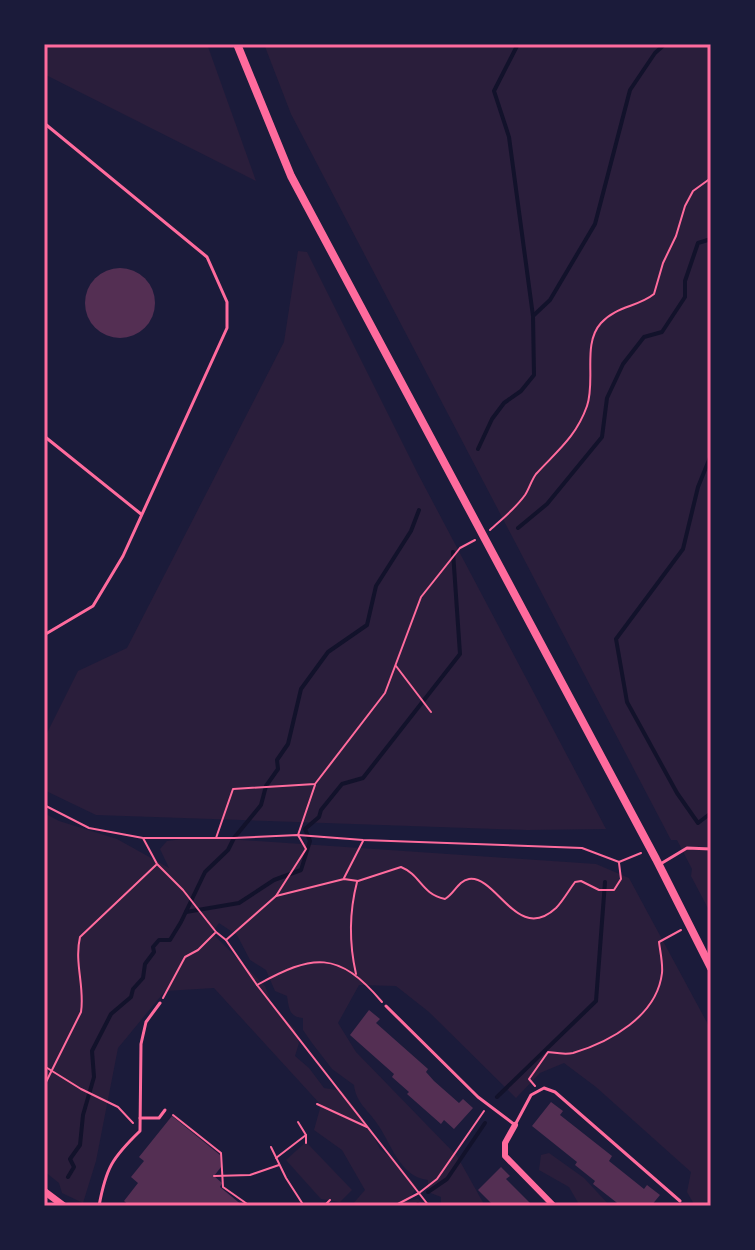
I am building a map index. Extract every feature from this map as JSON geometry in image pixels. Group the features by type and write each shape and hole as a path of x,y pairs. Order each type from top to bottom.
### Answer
{"main road":[{"path":"237,44 291,176 711,968"}],"street":[{"path":"515,1125 505,1143 505,1156 554,1206"},
{"path":"44,1191 64,1206"}],"lane":[{"path":"44,123 207,257 227,302 227,328 123,556 93,606 44,635"},
{"path":"44,436 141,515"},
{"path":"659,865 687,848 711,849"},
{"path":"99,1206 102,1185 114,1157 140,1131 141,1044 146,1022 160,1003"},
{"path":"386,1006 488,1105 515,1125 531,1095 544,1088 566,1099 680,1201"},
{"path":"140,1118 159,1118 165,1110"}],"path":[{"path":"226,940 276,896 306,849 298,835 315,784 385,693 421,597 460,548 484,536 510,512 526,493 535,475 563,448 587,405 592,375 591,345 595,332 614,312 654,294 685,206 693,191 711,178"},
{"path":"395,665 431,712"},
{"path":"216,838 233,789 315,784"},
{"path":"44,805 89,828 143,838 298,835 582,848 619,862 650,849"},
{"path":"143,838 157,864 226,940 257,985 429,1206"},
{"path":"344,879 363,840"},
{"path":"276,896 344,879 358,881 401,867 413,874 422,888 433,896 445,899 461,883 476,880 511,909 527,917 542,916 555,909 575,882 581,881 599,890 614,890 621,879 619,862"},
{"path":"44,1086 81,1012 83,1001 77,954 80,937 157,864"},
{"path":"356,976 350,943 352,901 358,881"},
{"path":"540,1091 529,1079 548,1052 570,1054 608,1038 636,1021 652,1000 662,974 659,942 689,926"},
{"path":"160,1003 185,957 198,950 216,932"},
{"path":"257,985 293,965 326,962 356,976 380,999"},
{"path":"44,1066 118,1107 140,1131"},
{"path":"317,1104 368,1128"},
{"path":"394,1206 437,1179 488,1105"},
{"path":"165,1110 221,1153 223,1187 250,1206"},
{"path":"298,1122 306,1135 306,1143"},
{"path":"276,1158 306,1135"},
{"path":"271,1147 304,1206"},
{"path":"214,1176 250,1175 280,1165"},
{"path":"324,1206 330,1200"}],"shaded area":[{"path":"44,44 207,44 256,181 44,74"},
{"path":"264,44 711,44 711,914 677,840 671,840 291,114"},
{"path":"298,251 307,252 418,474 606,829 527,830 96,815 44,790 44,739 78,671 127,648 284,342"},
{"path":"44,813 59,821 117,839 169,868 160,849 167,841 198,837 596,864 629,878 711,1030 711,1206 695,1206 687,1192 691,1172 596,1087 564,1063 540,1073 516,1098 429,1012 396,986 359,985 338,1023 356,1052 457,1156 485,1206 441,1206 441,1197 428,1192 428,1180 403,1166 359,1100 354,1085 332,1069 312,1043 303,1030 303,1018 290,1011 287,996 275,991 266,970 250,960 237,935 219,923 212,933 265,986 273,1007 295,1029 299,1043 295,1056 324,1088 342,1091 369,1127 380,1149 417,1187 408,1201 418,1199 427,1206 351,1206 365,1190 342,1150 314,1130 321,1105 214,988 165,991 118,1048 96,1161 83,1203 62,1193 59,1183 44,1171"},
{"path":"306,1142 352,1190 340,1202 321,1199 286,1160"},
{"path":"549,1153 584,1178 610,1206 580,1206 569,1187 539,1170 541,1155"}],"building":[{"path":"120,268 139,274 149,284 155,303 149,322 139,332 120,338 101,332 91,322 85,303 91,284 101,274"},
{"path":"369,1010 380,1019 376,1023 428,1069 426,1072 434,1081 459,1103 463,1099 473,1108 454,1129 444,1120 441,1124 407,1094 409,1092 392,1077 394,1074 350,1035"},
{"path":"551,1102 563,1111 560,1115 612,1156 609,1161 644,1189 647,1185 660,1195 651,1206 621,1206 593,1184 595,1181 575,1165 577,1162 532,1126"},
{"path":"172,1116 220,1155 221,1167 214,1176 222,1183 220,1187 243,1206 130,1206 124,1201 138,1183 131,1177 144,1161 139,1157"},
{"path":"501,1167 510,1176 506,1179 533,1206 494,1206 478,1190"}],"waterway":[{"path":"518,44 494,91 509,137 533,316"},
{"path":"478,449 492,419 504,403 521,391 534,375 533,316 550,300 595,224 630,90 655,53 665,44"},
{"path":"518,528 547,504 602,437 607,398 623,364 644,337 662,332 685,297 685,281 698,243 711,239"},
{"path":"711,455 698,487 683,549 616,639 627,702 677,793 698,823 711,813"},
{"path":"68,1177 74,1167 70,1159 80,1145 83,1115 94,1077 92,1051 111,1014 131,997 133,989 143,978 145,964 154,952 153,947 159,940 170,940 205,872 228,850 261,805 266,786 278,769 277,760 288,744 301,689 328,652 367,625 376,586 411,531 419,510"},
{"path":"186,912 239,903 274,880 301,870 310,841 305,829 319,817 342,784 363,778 460,654 453,552"},
{"path":"497,1097 596,1001 605,882"},
{"path":"428,1192 447,1179 485,1123"}]}
